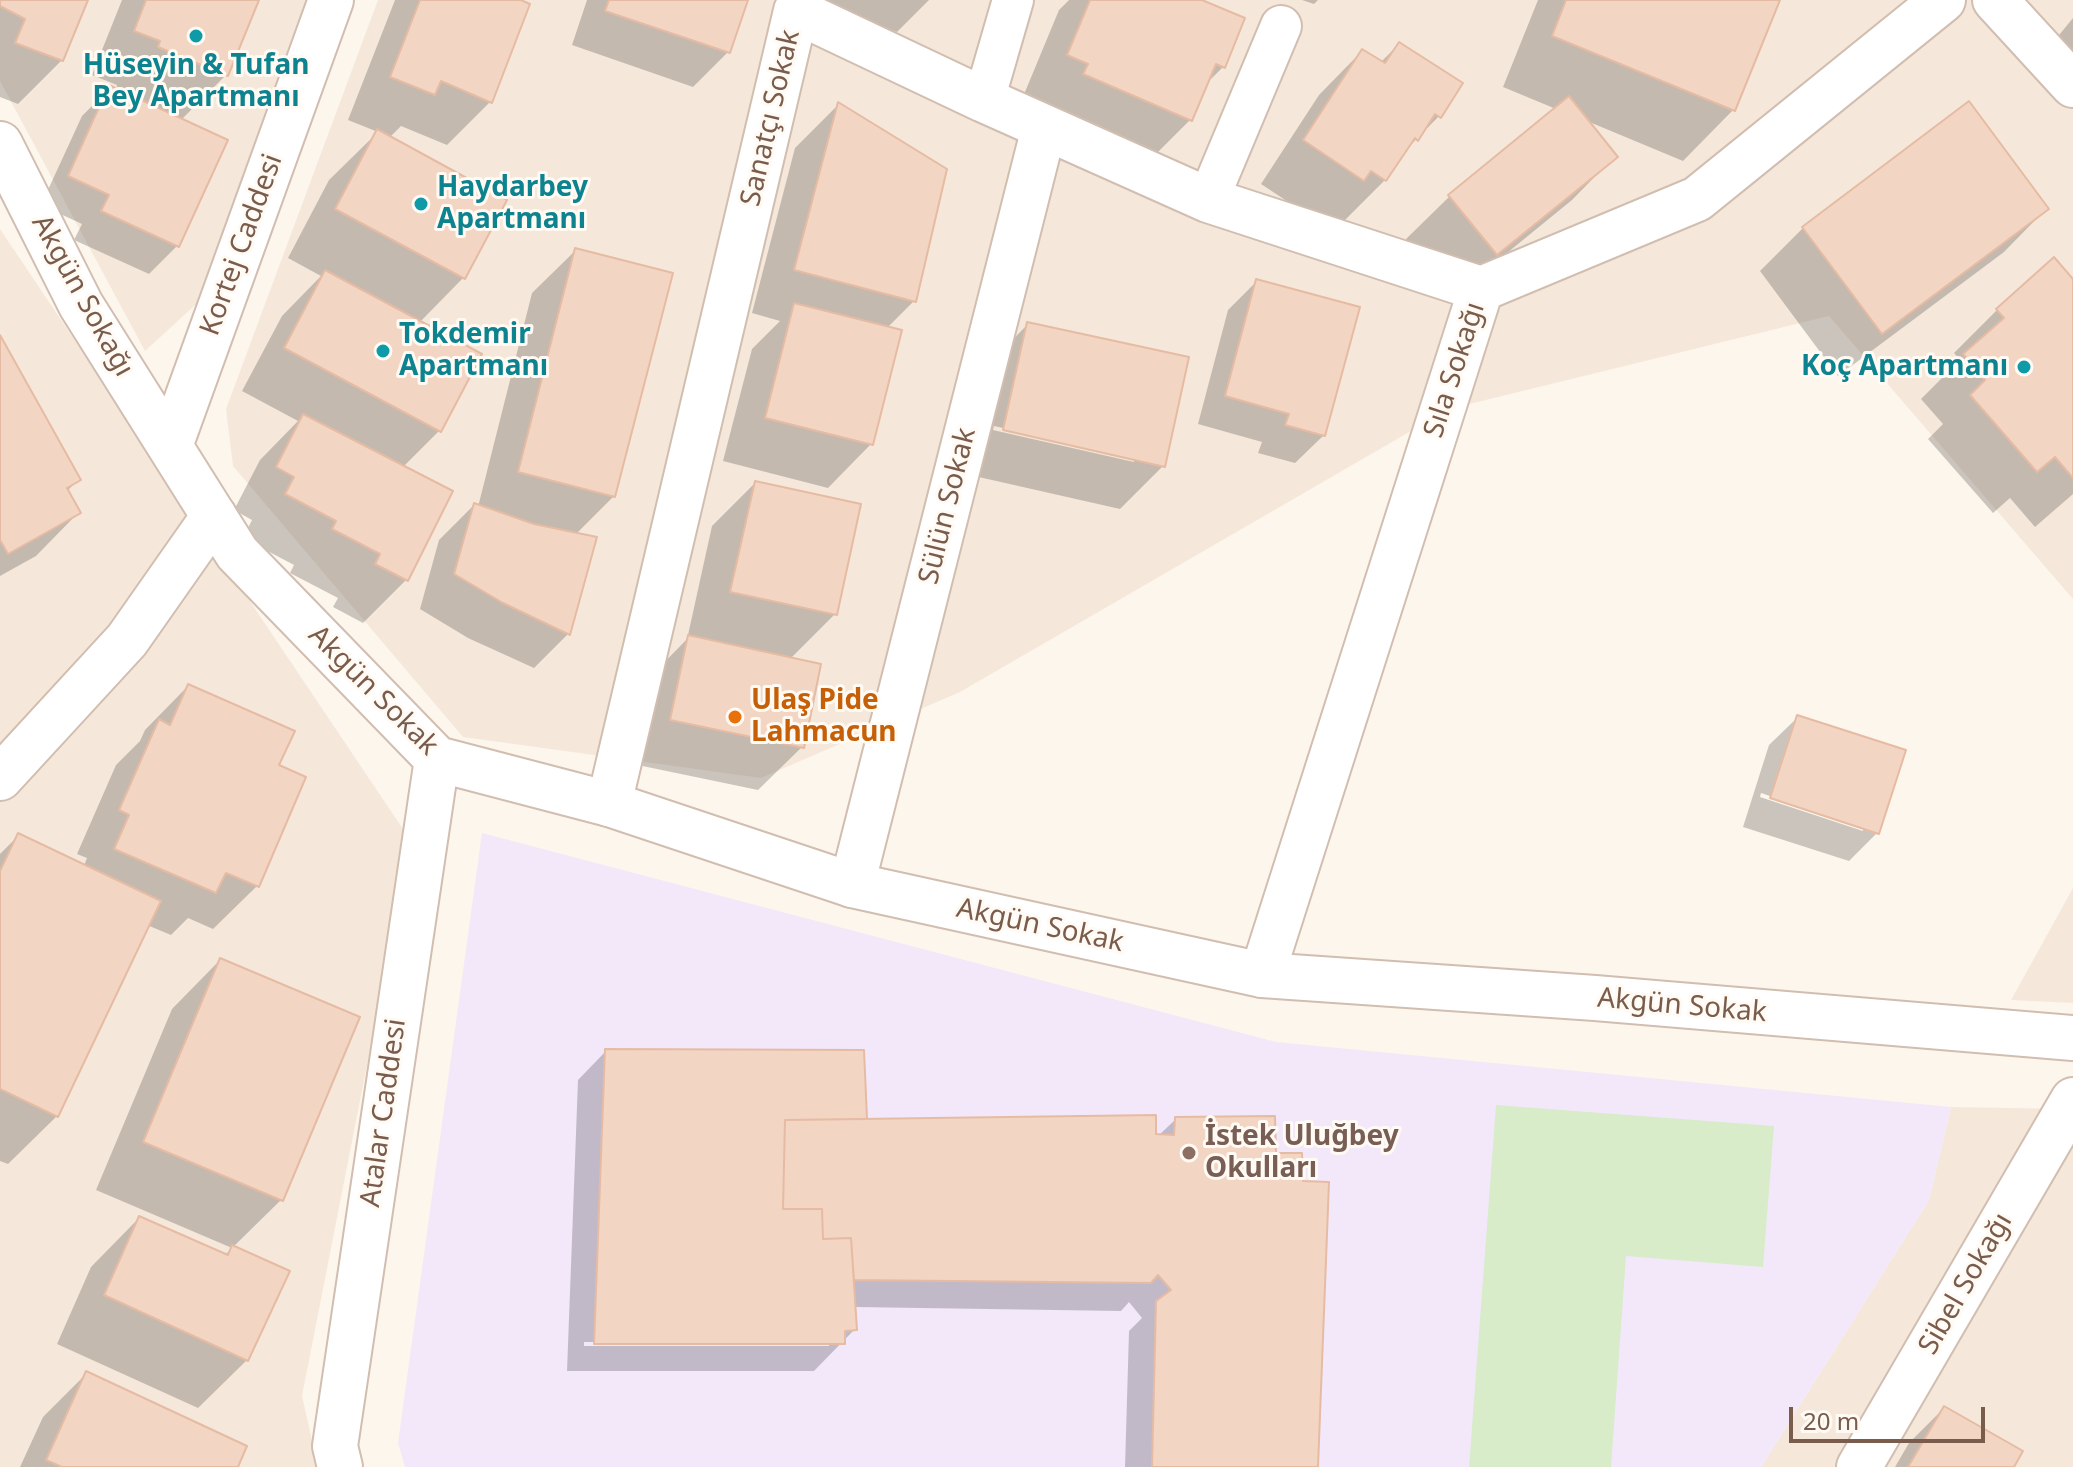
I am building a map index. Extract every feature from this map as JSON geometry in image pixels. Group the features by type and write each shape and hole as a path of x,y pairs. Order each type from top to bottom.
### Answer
{"street":[{"name":"Kortej Caddesi","path":"170,446 331,0"},
{"name":"Sıla Sokağı","path":"1262,975 1481,289 1697,199 1943,0"},
{"path":"1995,0 2073,85"},
{"name":"Sanatçı Sokak","path":"609,804 796,11 1044,128 1208,200 1481,289"},
{"name":"Sülün Sokak","path":"852,885 1044,128"},
{"name":"Akgün Sokağı","path":"0,144 81,305 170,446"},
{"name":"Akgün Sokak","path":"170,446 237,553 437,759 609,804 852,885 1262,975 1595,998 2073,1038"},
{"path":"0,778 127,640 214,516"},
{"name":"Atalar Caddesi","path":"333,1460 437,759"},
{"name":"Sibel Sokağı","path":"1859,1467 2073,1100"}],"lane":[{"path":"984,100 1013,0"},
{"path":"1208,200 1281,26"}],"shaded area":[{"path":"0,0 316,0 216,286 145,351 0,81"},
{"path":"378,0 2073,0 2073,599 1829,316 1449,409 960,692 761,778 463,737 233,466 226,409"},
{"path":"0,229 411,841 302,1396 318,1467 0,1467"},
{"name":"İstek Uluğbey Okulları","path":"482,833 1276,1042 1951,1107 1929,1200 1761,1467 405,1467 398,1443"},
{"path":"2073,888 2073,1003 2011,1000"},
{"path":"1951,1107 2073,1109 2073,1467 1761,1467 1929,1200"}],"green space":[{"path":"1496,1105 1774,1126 1763,1267 1626,1256 1611,1467 1469,1467"}],"building":[{"path":"0,0 88,0 63,61 15,43 25,19 0,6"},
{"name":"Hüseyin & Tufan Bey Apartmanı","path":"146,0 259,0 228,76 158,47 160,41 134,31"},
{"path":"420,0 521,0 530,4 492,103 441,81 435,95 390,77"},
{"path":"609,0 748,0 730,53 605,11"},
{"path":"1090,0 1202,0 1245,18 1225,68 1216,64 1192,121 1083,74 1088,64 1067,55"},
{"path":"1566,0 1780,0 1735,111 1552,36"},
{"path":"1399,42 1463,83 1441,118 1435,114 1386,181 1371,171 1364,181 1303,140 1362,49 1385,63"},
{"path":"109,85 228,140 179,247 101,211 109,195 68,176"},
{"path":"1569,96 1618,157 1497,255 1448,195"},
{"path":"1969,101 2049,209 1882,334 1802,227"},
{"path":"838,102 947,169 916,302 794,270"},
{"name":"Haydarbey Apartmanı","path":"377,129 507,200 465,279 335,209"},
{"path":"575,248 673,273 615,497 518,472"},
{"name":"Koç Apartmanı","path":"2054,257 2073,279 2073,478 2055,457 2037,472 1970,395 1985,380 1963,354 2004,318 1996,309"},
{"name":"Tokdemir Apartmanı","path":"325,270 482,354 441,432 284,348"},
{"path":"1256,279 1360,307 1325,436 1285,425 1289,414 1225,396"},
{"path":"794,303 902,330 873,445 765,418"},
{"path":"1027,322 1189,357 1165,467 1003,430"},
{"path":"0,335 81,480 67,488 81,513 8,554 0,540"},
{"path":"303,414 453,491 408,581 375,564 380,554 332,529 336,521 285,494 294,477 276,467"},
{"path":"755,481 861,504 837,615 730,592"},
{"path":"474,503 534,524 597,537 570,635 503,603 454,574"},
{"path":"688,635 821,664 804,748 670,720"},
{"path":"188,684 295,731 279,765 306,777 259,887 226,873 216,893 114,849 129,815 119,810 159,719 170,725"},
{"path":"1797,715 1906,750 1879,834 1770,798"},
{"path":"18,833 161,901 58,1117 0,1089 0,871"},
{"path":"220,958 360,1017 283,1201 143,1142"},
{"path":"605,1049 864,1050 867,1119 785,1120 783,1209 822,1209 823,1239 851,1238 857,1330 845,1331 845,1344 594,1344"},
{"path":"1156,1115 1156,1134 1174,1135 1175,1117 1275,1116 1276,1153 1302,1153 1303,1181 1329,1182 1318,1467 1152,1467 1156,1301 1171,1290 1158,1275 1151,1283 854,1280 851,1238 823,1239 822,1209 783,1209 785,1120"},
{"path":"139,1216 228,1255 232,1245 290,1271 248,1361 104,1295"},
{"path":"86,1371 247,1446 238,1467 62,1467 46,1460"},
{"path":"1944,1406 2023,1451 2014,1467 1908,1467"}],"place":[{"name":"Hüseyin & Tufan Bey Apartmanı","path":"196,36"},
{"name":"Haydarbey Apartmanı","path":"421,204"},
{"name":"Tokdemir Apartmanı","path":"383,351"},
{"name":"Koç Apartmanı","path":"2024,367"},
{"name":"Ulaş Pide Lahmacun","path":"735,717"},
{"name":"İstek Uluğbey Okulları","path":"1189,1153"}]}
